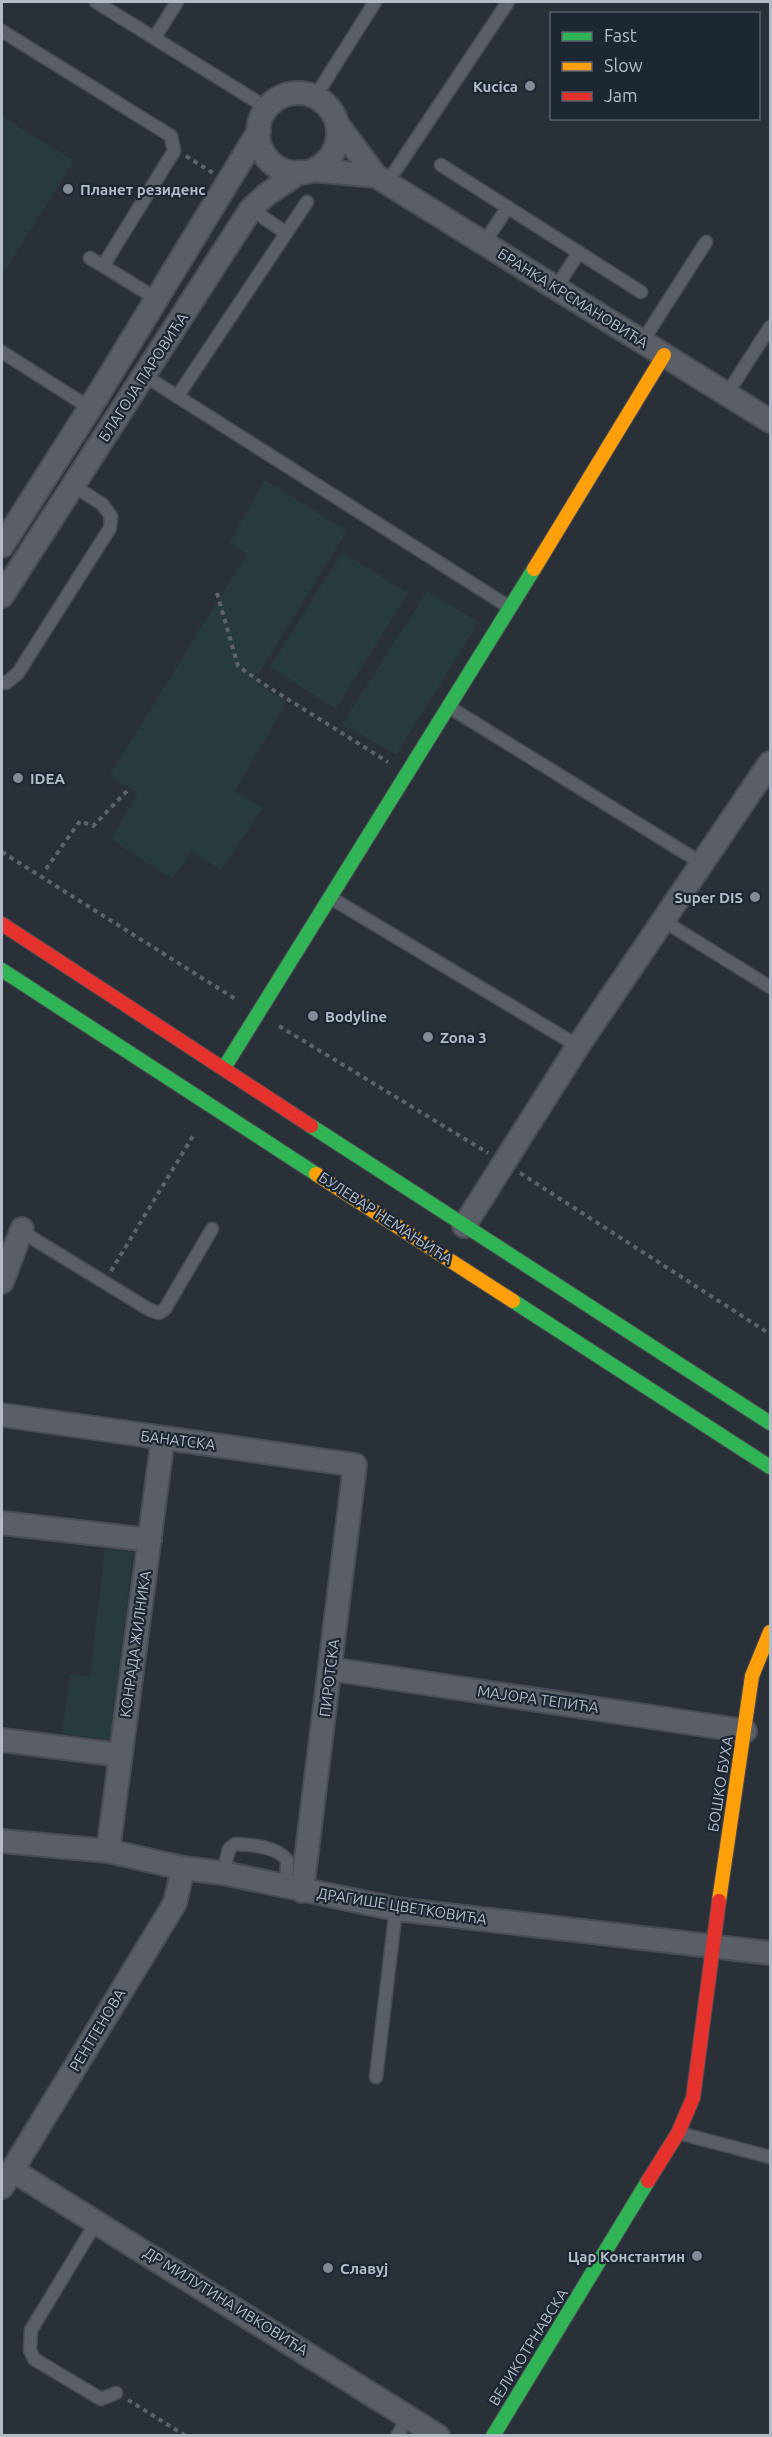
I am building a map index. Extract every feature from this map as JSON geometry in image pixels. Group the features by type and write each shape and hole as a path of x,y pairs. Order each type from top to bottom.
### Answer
{"street":[{"path":"298,93 315,97 332,111 338,125 338,136 331,156 307,171 279,168 270,161 260,142 259,131 263,115 274,102 290,94 298,93"},
{"name":"БРАНКА КРСМАНОВИЋА","path":"338,125 381,179 771,421"},
{"name":"БЛАГОЈА ПАРОВИЋА","path":"2,546 90,408 259,131"},
{"name":"БРАНКА КРСМАНОВИЋА","path":"307,171 381,179"},
{"name":"БЛАГОЈА ПАРОВИЋА","path":"2,596 250,209 266,195 307,171"},
{"path":"224,1068 449,707 664,355"},
{"path":"464,1226 578,1046 771,763"},
{"path":"2,924 464,1226 771,1423"},
{"name":"БУЛЕВАР НЕМАЊИЋА","path":"2,970 771,1467"},
{"path":"2,1282 22,1229"},
{"name":"БАНАТСКА","path":"2,1415 355,1466"},
{"name":"КОНРАДА ЖИЛНИКА","path":"108,1851 163,1438"},
{"name":"ПИРОТСКА","path":"294,1889 331,1669 355,1466"},
{"path":"2,1523 150,1540"},
{"name":"БОШКО БУХА","path":"713,1945 754,1667 771,1632"},
{"name":"МАЈОРА ТЕПИЋА","path":"331,1669 745,1731"},
{"path":"2,1740 120,1755"},
{"name":"ДРАГИШЕ ЦВЕТКОВИЋА","path":"2,1841 108,1851 183,1868 223,1873 396,1909 771,1953"},
{"name":"РЕНТГЕНОВА","path":"5,2177 175,1903 183,1868"},
{"name":"ВЕЛИКОТРНАВСКА","path":"492,2436 678,2133 693,2098 713,1945"},
{"name":"ДР МИЛУТИНА ИВКОВИЋА","path":"5,2177 97,2221 438,2436"}],"lane":[{"path":"96,2 267,108"},
{"path":"155,37 177,2"},
{"path":"315,97 375,2"},
{"path":"381,179 508,2"},
{"path":"2,31 171,136 174,149 103,266"},
{"path":"441,165 641,292"},
{"path":"177,397 307,202"},
{"path":"484,243 508,207"},
{"path":"250,209 286,233"},
{"path":"642,342 705,242"},
{"path":"556,288 579,252"},
{"path":"90,258 157,299"},
{"path":"727,394 771,327"},
{"path":"2,352 90,408"},
{"path":"145,376 509,607"},
{"path":"2,682 6,683 18,673 110,528 111,516 102,504 72,485"},
{"path":"449,707 703,864"},
{"path":"330,898 578,1046"},
{"path":"662,920 771,987"},
{"path":"22,1229 32,1238 150,1310 159,1313 165,1308 213,1229"},
{"path":"223,1873 229,1849 233,1845 268,1848 281,1854 287,1860 294,1889"},
{"path":"376,2077 396,1909"},
{"path":"678,2133 771,2157"},
{"path":"97,2221 31,2330 30,2350 34,2359 101,2399 116,2393"},
{"path":"397,2436 409,2416"}],"path":[{"path":"174,149 216,175"},
{"path":"217,592 238,666 407,773"},
{"path":"46,869 80,821 93,826 127,790"},
{"path":"104,1281 193,1136"},
{"path":"505,1163 771,1334"},
{"path":"116,2393 186,2436"}],"green space":[{"path":"2,116 74,161 2,275"},
{"path":"265,480 347,531 254,681 287,702 235,791 263,808 222,870 191,852 172,879 111,839 138,793 109,776 247,554 229,543"},
{"path":"342,552 408,593 336,709 270,667"},
{"path":"427,591 479,622 396,755 342,724"},
{"path":"105,1549 133,1552 111,1740 62,1734 70,1674 90,1676"}],"traffic: fast":[{"path":"224,1068 534,569"},
{"path":"2,970 316,1174"},
{"path":"311,1126 770,1423"},
{"path":"513,1301 770,1467"},
{"path":"493,2436 648,2181"}],"traffic: slow":[{"path":"534,569 664,355"},
{"path":"316,1174 513,1301"},
{"path":"719,1901 752,1676 770,1632"}],"traffic: jam":[{"path":"2,924 311,1126"},
{"path":"648,2181 678,2133 693,2098 719,1901"}],"place":[{"name":"Kucica","path":"530,86"},
{"name":"Планет резиденс","path":"68,189"},
{"name":"IDEA","path":"18,778"},
{"name":"Super DIS","path":"755,897"},
{"name":"Bodyline","path":"313,1016"},
{"name":"Zona 3","path":"428,1037"},
{"name":"Цар Константин","path":"697,2256"},
{"name":"Славуј","path":"328,2268"}]}
